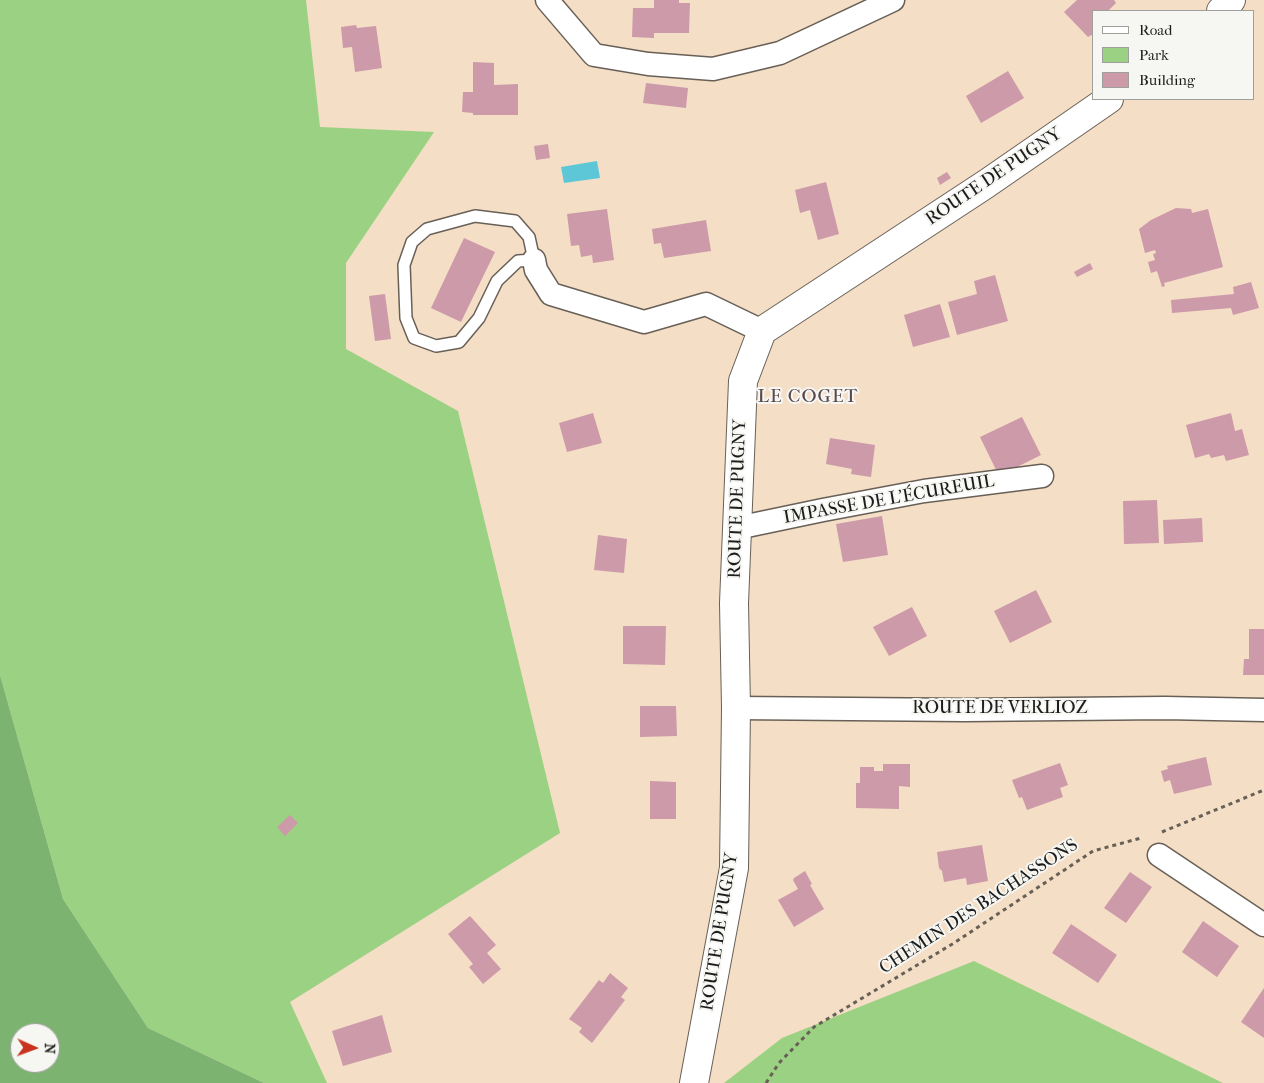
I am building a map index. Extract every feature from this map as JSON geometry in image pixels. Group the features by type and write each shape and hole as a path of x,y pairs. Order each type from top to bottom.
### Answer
{"street":[{"path":"547,0 594,55 648,64 713,69 780,53 893,0"},
{"path":"1222,10 1231,0"},
{"name":"ROUTE DE PUGNY","path":"694,1083 734,868 736,708 734,603 743,381 762,331 986,184 1107,100"},
{"path":"534,260 536,270 551,294 644,322 706,304 762,331"},
{"name":"IMPASSE DE L'ÉCUREUIL","path":"737,528 924,491 1042,476"},
{"name":"ROUTE DE VERLIOZ","path":"736,708 965,710 1165,708 1264,710"},
{"path":"1156,845 1264,925"}],"lane":[{"path":"475,216 514,221 528,237 534,260 518,261 497,281 480,318 459,342 436,346 414,338 406,318 404,265 412,242 428,229 475,216"}],"path":[{"path":"1156,845 1264,790"},
{"name":"CHEMIN DES BACHASSONS","path":"766,1083 779,1063 814,1027 954,943 1093,851 1144,838"}],"green space":[{"path":"0,0 306,0 320,127 434,132 346,263 346,349 458,411 560,833 290,1002 327,1083 264,1083 148,1028 63,899 0,675"},
{"path":"0,675 63,899 148,1028 264,1083 0,1083"},
{"path":"974,961 1223,1083 724,1083 782,1038"}],"water":[{"path":"597,161 600,178 564,183 561,167"}],"building":[{"path":"654,0 679,0 679,3 690,3 689,33 654,33 654,38 632,37 633,8 654,8"},
{"path":"1077,0 1114,0 1116,3 1109,10 1092,10 1092,35 1088,37 1064,12"},
{"path":"356,25 357,28 376,26 382,68 355,72 352,47 343,48 341,27"},
{"path":"473,62 494,63 494,85 518,84 518,115 473,115 473,113 462,112 463,92 473,92"},
{"path":"1008,71 1024,98 981,123 966,96"},
{"path":"646,83 688,88 686,108 643,103"},
{"path":"548,144 550,158 536,160 534,146"},
{"path":"947,172 951,178 940,185 937,178"},
{"path":"826,182 839,234 818,240 810,210 800,213 795,190"},
{"path":"1176,208 1191,209 1192,213 1208,209 1223,267 1164,283 1165,286 1162,287 1157,271 1151,273 1148,262 1155,260 1153,254 1156,253 1155,250 1145,253 1139,229 1151,220"},
{"path":"607,209 614,260 593,263 592,255 581,257 579,245 571,246 567,214"},
{"path":"706,220 711,251 664,258 661,243 654,244 652,229"},
{"path":"464,238 495,252 461,322 431,308"},
{"path":"1090,263 1093,269 1077,277 1074,272"},
{"path":"995,275 1008,321 957,335 948,302 977,294 974,281"},
{"path":"1251,282 1259,308 1233,315 1231,308 1172,313 1171,300 1234,294 1233,287"},
{"path":"385,294 391,339 375,341 369,296"},
{"path":"940,304 950,337 913,347 904,315"},
{"path":"593,413 602,443 567,452 559,423"},
{"path":"1231,413 1235,431 1242,429 1249,455 1226,461 1224,455 1211,458 1209,454 1195,458 1186,425"},
{"path":"1022,417 1041,455 999,476 980,437"},
{"path":"830,438 875,445 871,477 851,474 852,469 826,464"},
{"path":"1157,500 1159,543 1124,544 1123,501"},
{"path":"882,516 888,555 843,562 836,524"},
{"path":"1202,518 1203,542 1164,544 1163,520"},
{"path":"598,535 627,539 624,573 594,570"},
{"path":"1036,590 1052,622 1010,643 994,611"},
{"path":"912,607 927,636 889,656 873,627"},
{"path":"623,626 666,626 665,665 623,664"},
{"path":"1249,629 1264,629 1264,675 1243,675 1244,659 1249,659"},
{"path":"640,706 676,706 677,736 640,737"},
{"path":"1206,757 1212,785 1174,794 1170,780 1164,782 1161,771 1168,769 1167,766"},
{"path":"1060,763 1068,785 1060,788 1063,797 1027,810 1022,797 1019,798 1012,780"},
{"path":"883,764 910,764 910,787 899,786 899,809 856,808 856,783 860,783 860,767 874,767 874,771 883,771"},
{"path":"650,781 676,782 676,819 650,819"},
{"path":"290,815 298,823 285,836 277,827"},
{"path":"982,845 988,881 967,885 966,878 944,882 942,871 939,868 937,852"},
{"path":"805,871 812,884 810,885 824,909 794,927 778,900 798,889 793,880"},
{"path":"1130,872 1152,887 1126,923 1104,908"},
{"path":"470,916 496,945 487,953 501,969 483,984 469,967 473,964 448,934"},
{"path":"1203,921 1239,946 1217,977 1182,952"},
{"path":"1071,924 1117,955 1098,983 1052,953"},
{"path":"610,973 628,988 621,997 625,1000 592,1043 579,1032 582,1028 569,1019 599,980 603,983"},
{"path":"1264,988 1264,1038 1241,1022"},
{"path":"382,1015 392,1052 343,1066 332,1031"}],"district":[{"name":"LE COGET","path":"808,397"}]}
